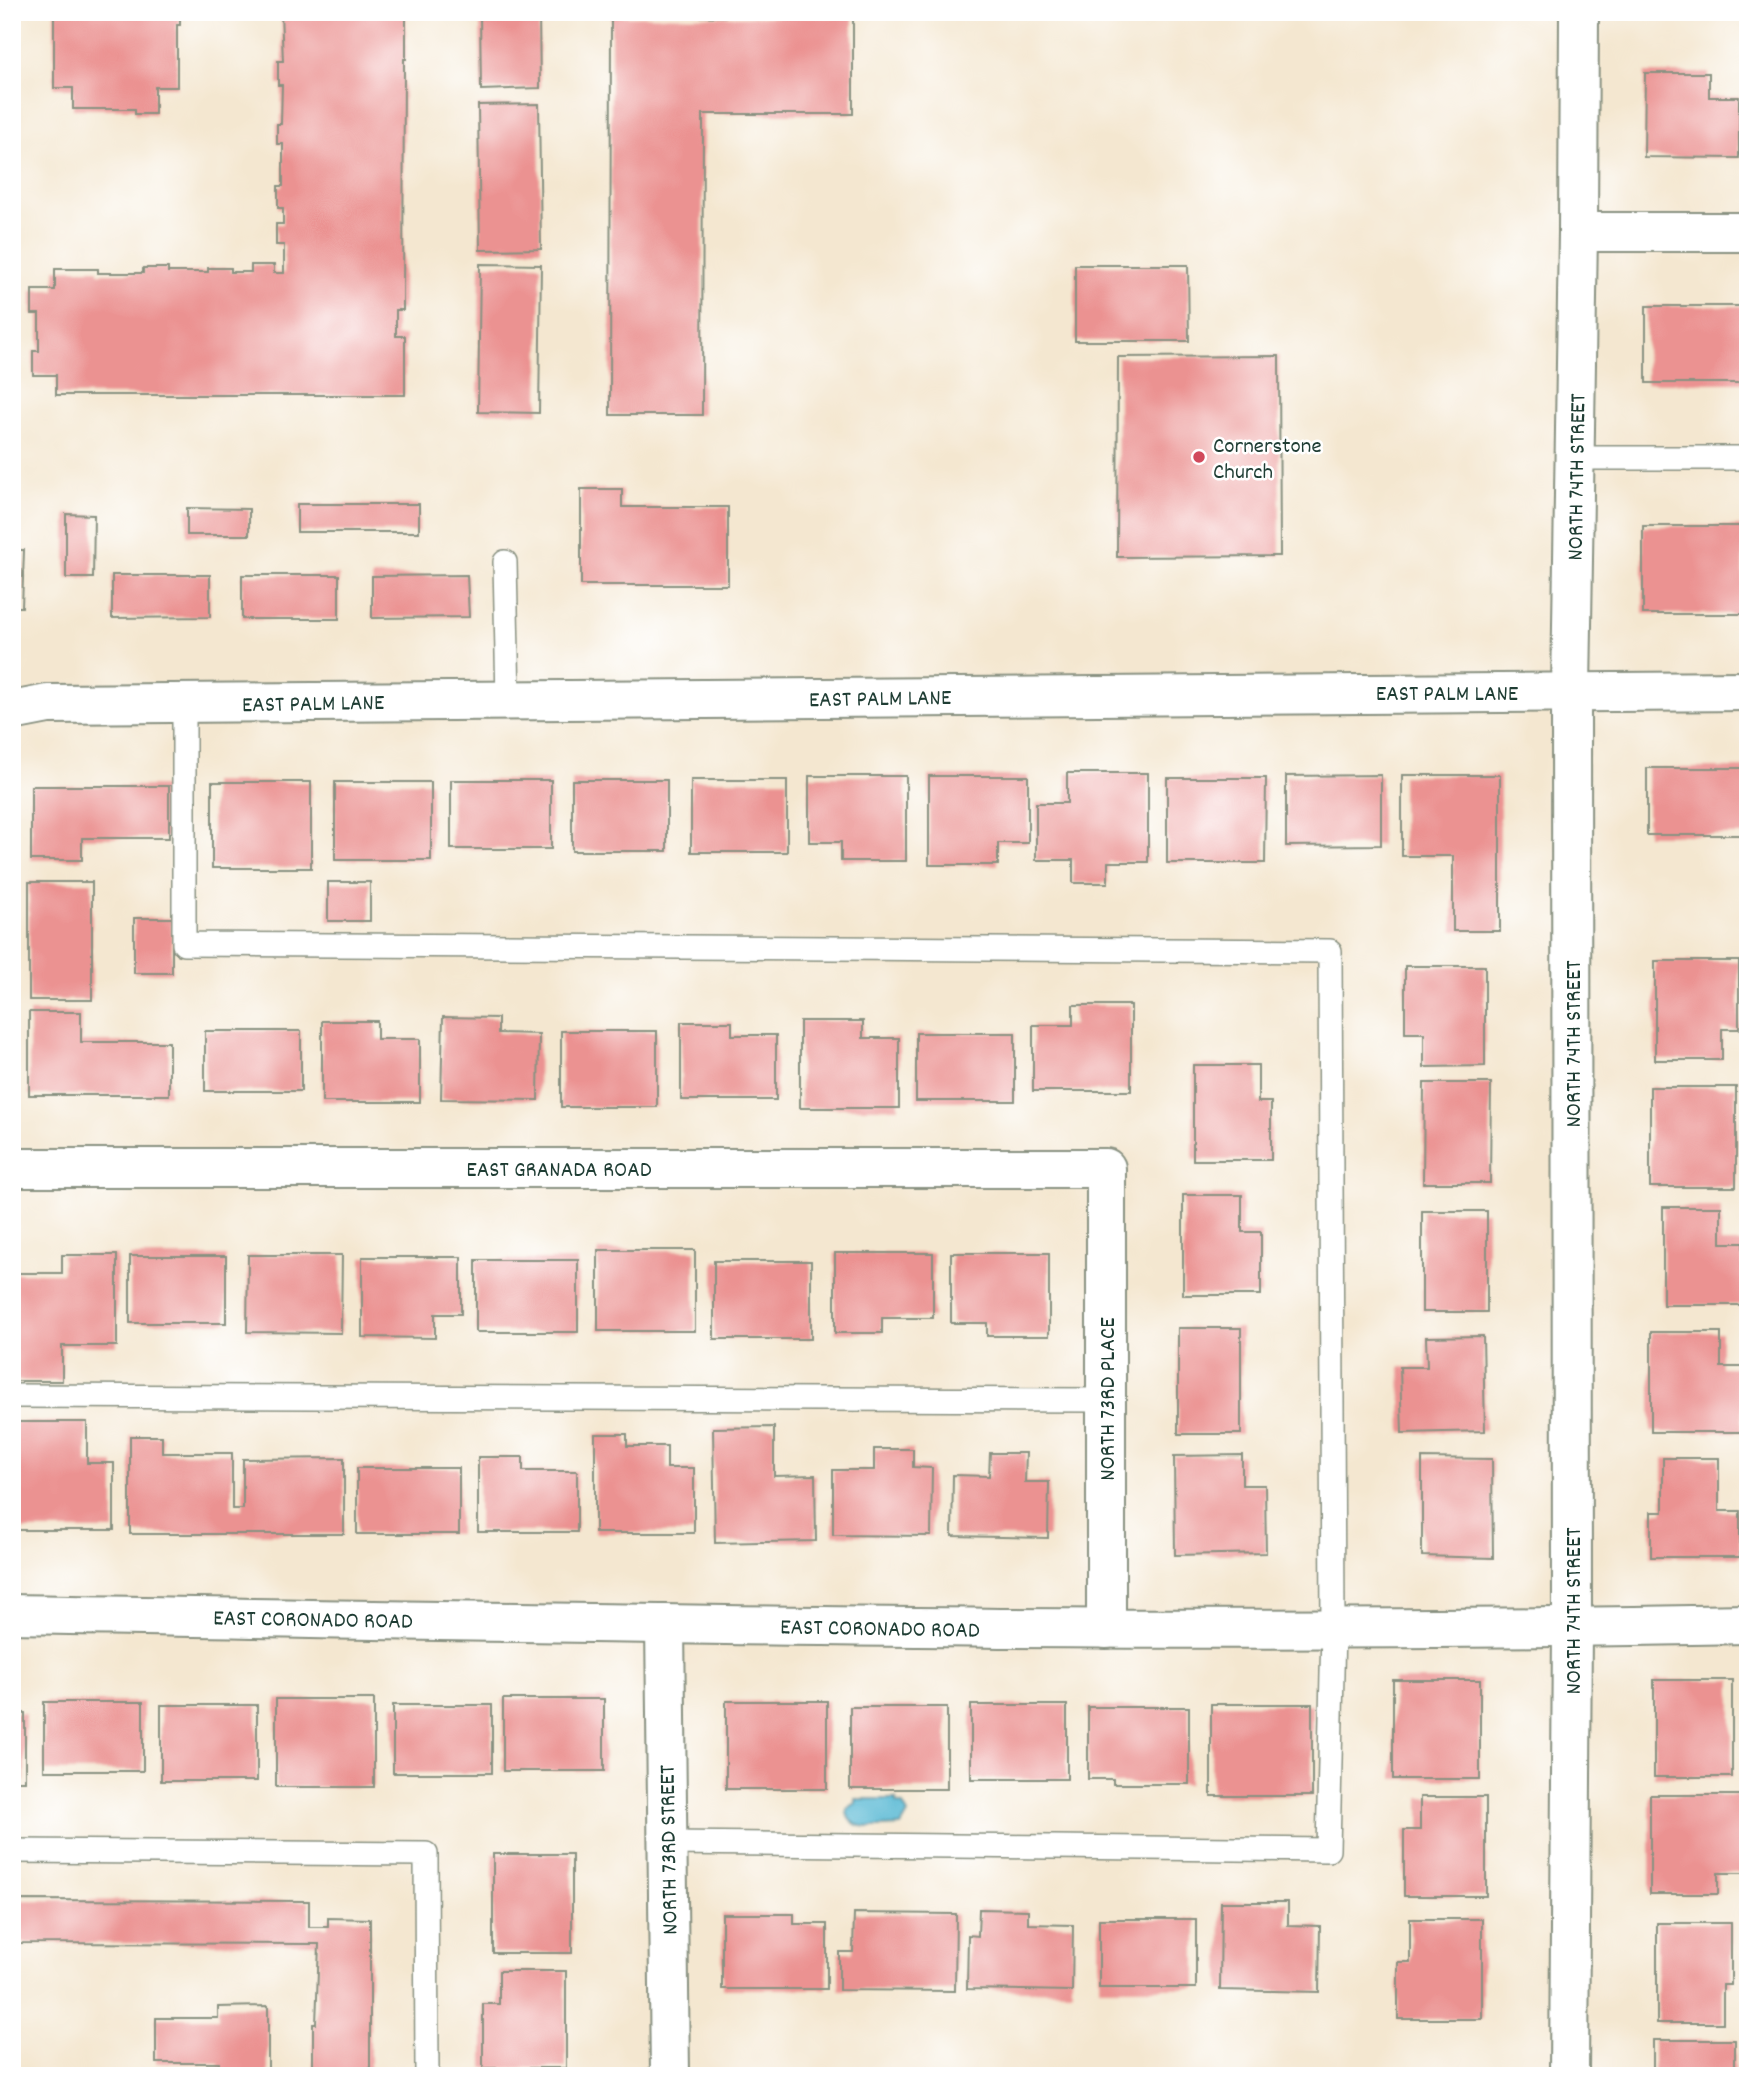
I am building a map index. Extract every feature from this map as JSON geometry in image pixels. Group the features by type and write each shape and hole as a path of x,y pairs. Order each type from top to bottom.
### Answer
{"street":[{"name":"NORTH 74TH STREET","path":"1569,2076 1572,1628 1571,691 1579,12"},
{"path":"1578,232 1748,232"},
{"name":"EAST PALM LANE","path":"12,710 48,704 1748,691"},
{"name":"EAST GRANADA ROAD","path":"12,1168 1106,1168"},
{"name":"NORTH 73RD PLACE","path":"1106,1168 1106,1629"},
{"name":"EAST CORONADO ROAD","path":"12,1614 1106,1629 1572,1628 1748,1624"},
{"name":"NORTH 73RD STREET","path":"665,1624 670,2076"}],"lane":[{"path":"1575,458 1748,458"},
{"path":"505,562 508,700"},
{"path":"184,703 184,944 1330,951 1333,1629 1328,1850 667,1843"},
{"path":"12,1396 1106,1400"},
{"path":"12,1851 426,1854 427,2076"}],"water":[{"path":"856,1799 896,1799 896,1803 903,1805 908,1814 901,1826 859,1825 848,1817 847,1809 856,1803"}],"building":[{"path":"54,12 180,12 180,25 177,25 177,87 155,87 155,114 135,114 135,109 73,109 73,88 54,88"},
{"path":"281,12 406,12 403,310 396,310 396,336 405,336 405,395 56,395 56,375 33,375 33,351 39,351 39,314 32,314 32,290 55,290 55,269 143,273 143,268 168,268 168,272 208,272 208,268 231,268 231,272 251,272 251,265 274,265 274,273 284,273 284,245 276,245 276,224 283,224 283,208 278,208 278,186 283,186 283,144 277,144 277,124 281,124 282,85 278,85 278,61 283,61"},
{"path":"480,12 539,12 540,88 481,90"},
{"path":"611,16 853,17 853,114 703,114 702,415 610,415"},
{"path":"1645,73 1709,73 1709,97 1739,97 1739,158 1644,157"},
{"path":"539,104 541,249 480,250 478,105"},
{"path":"480,264 541,265 539,413 478,412"},
{"path":"1075,265 1188,265 1189,341 1075,341"},
{"path":"1646,306 1744,306 1744,383 1646,383"},
{"name":"Cornerstone Church","path":"1279,356 1280,556 1117,557 1118,357"},
{"path":"581,489 622,489 622,507 728,507 728,585 581,585"},
{"path":"297,504 419,504 419,532 297,532"},
{"path":"187,508 249,509 249,535 187,535"},
{"path":"66,514 94,515 93,578 66,578"},
{"path":"1643,526 1743,526 1743,614 1643,614"},
{"path":"12,550 24,550 22,607 12,607"},
{"path":"112,575 210,575 210,617 112,618"},
{"path":"242,575 339,575 339,619 242,619"},
{"path":"467,575 469,617 372,618 372,576"},
{"path":"1647,768 1746,768 1746,835 1647,835"},
{"path":"1067,773 1148,773 1148,862 1108,862 1108,883 1073,883 1073,860 1036,860 1036,803 1067,803"},
{"path":"1381,775 1381,845 1286,846 1286,776"},
{"path":"1402,775 1500,775 1500,931 1453,931 1453,856 1402,856"},
{"path":"809,776 906,776 906,861 841,861 841,842 809,842"},
{"path":"929,776 1028,776 1028,843 998,843 998,865 929,865"},
{"path":"1167,778 1266,778 1265,863 1167,863"},
{"path":"451,780 551,780 551,849 451,849"},
{"path":"572,780 667,780 667,851 572,851"},
{"path":"691,780 787,780 787,852 691,852"},
{"path":"212,782 311,782 311,868 212,868"},
{"path":"335,782 431,782 431,860 335,860"},
{"path":"31,786 169,786 169,838 82,838 82,860 31,860"},
{"path":"29,882 92,882 92,1000 29,1000"},
{"path":"328,882 370,882 370,921 328,921"},
{"path":"134,918 172,918 172,973 134,973"},
{"path":"1655,961 1739,961 1739,1029 1722,1029 1722,1060 1655,1060"},
{"path":"1405,966 1485,966 1485,1066 1424,1067 1424,1033 1405,1033"},
{"path":"1073,1005 1131,1005 1131,1091 1033,1091 1033,1025 1073,1025"},
{"path":"29,1012 81,1012 81,1042 169,1042 169,1095 29,1095"},
{"path":"443,1017 498,1018 498,1033 539,1034 538,1100 441,1099"},
{"path":"322,1021 377,1021 377,1039 420,1039 420,1102 322,1102"},
{"path":"800,1021 863,1021 863,1038 899,1038 899,1108 800,1108"},
{"path":"681,1022 732,1022 732,1035 776,1035 776,1100 681,1100"},
{"path":"205,1031 301,1031 301,1091 205,1091"},
{"path":"561,1031 657,1031 657,1107 561,1107"},
{"path":"916,1033 1015,1033 1015,1101 916,1101"},
{"path":"1193,1065 1258,1065 1258,1102 1271,1102 1271,1160 1193,1160"},
{"path":"1424,1083 1491,1083 1490,1183 1423,1183"},
{"path":"1650,1087 1736,1087 1736,1187 1650,1187"},
{"path":"1183,1195 1242,1195 1242,1232 1261,1232 1261,1295 1183,1295"},
{"path":"1663,1207 1721,1207 1721,1243 1743,1243 1743,1305 1663,1305"},
{"path":"1422,1211 1487,1211 1487,1312 1422,1312"},
{"path":"598,1250 695,1250 695,1331 598,1331"},
{"path":"835,1253 933,1253 933,1318 882,1318 882,1333 835,1333"},
{"path":"951,1253 1049,1253 1049,1336 987,1336 987,1323 951,1323"},
{"path":"62,1255 117,1255 117,1346 62,1346 62,1381 12,1381 12,1273 62,1273"},
{"path":"248,1255 342,1255 341,1333 247,1332"},
{"path":"130,1256 226,1256 226,1323 130,1323"},
{"path":"362,1257 461,1257 461,1314 435,1314 435,1338 362,1337"},
{"path":"476,1260 578,1260 578,1332 476,1332"},
{"path":"714,1261 811,1261 811,1339 714,1339"},
{"path":"1178,1328 1241,1328 1241,1434 1178,1434"},
{"path":"1651,1332 1721,1332 1721,1367 1748,1367 1748,1405 1742,1405 1742,1432 1651,1432"},
{"path":"1483,1336 1485,1431 1402,1433 1400,1367 1427,1367 1426,1337"},
{"path":"12,1422 87,1422 87,1463 114,1463 114,1530 12,1530"},
{"path":"774,1427 774,1476 815,1475 816,1541 715,1543 713,1428"},
{"path":"595,1434 627,1434 627,1446 667,1446 667,1468 694,1468 694,1533 595,1533"},
{"path":"130,1436 162,1436 162,1453 232,1453 232,1509 243,1509 243,1459 344,1458 344,1534 130,1534"},
{"path":"874,1449 913,1449 913,1467 932,1468 931,1536 833,1535 833,1470 874,1470"},
{"path":"990,1453 1026,1453 1025,1482 1049,1482 1048,1538 952,1536 953,1475 989,1476"},
{"path":"1242,1455 1242,1485 1265,1485 1266,1553 1175,1555 1174,1456"},
{"path":"478,1457 523,1457 523,1471 577,1471 577,1532 478,1532"},
{"path":"1422,1458 1492,1459 1493,1558 1422,1556"},
{"path":"1663,1458 1719,1458 1719,1511 1740,1511 1740,1557 1651,1557 1651,1512 1663,1512"},
{"path":"357,1468 459,1468 459,1534 357,1534"},
{"path":"1393,1680 1480,1680 1480,1779 1393,1779"},
{"path":"1654,1680 1732,1680 1732,1777 1654,1777"},
{"path":"276,1699 374,1699 374,1787 276,1787"},
{"path":"503,1699 604,1699 604,1771 503,1771"},
{"path":"726,1701 827,1701 827,1789 726,1789"},
{"path":"44,1702 143,1702 143,1771 44,1771"},
{"path":"1211,1704 1312,1704 1312,1796 1211,1796"},
{"path":"161,1705 257,1705 257,1781 161,1781"},
{"path":"393,1705 492,1705 492,1773 393,1773"},
{"path":"971,1705 1067,1705 1067,1779 971,1779"},
{"path":"850,1707 947,1707 947,1789 850,1789"},
{"path":"1088,1707 1189,1707 1189,1784 1113,1784 1113,1779 1088,1779"},
{"path":"12,1713 25,1713 25,1781 12,1781"},
{"path":"1650,1795 1746,1795 1746,1873 1718,1873 1718,1894 1650,1894"},
{"path":"1420,1797 1486,1797 1486,1896 1404,1896 1404,1830 1420,1830"},
{"path":"493,1854 572,1854 572,1953 493,1953"},
{"path":"12,1900 309,1901 309,1927 328,1927 328,1918 370,1919 370,2076 318,2076 318,2070 313,2070 313,2024 316,2024 319,1944 12,1943"},
{"path":"1221,1902 1288,1902 1288,1925 1320,1926 1319,1992 1220,1990"},
{"path":"979,1909 1028,1910 1028,1924 1073,1925 1072,1991 967,1989 968,1935 978,1936"},
{"path":"854,1913 956,1914 955,1991 839,1990 839,1952 853,1952"},
{"path":"722,1914 794,1914 794,1924 827,1924 827,1989 722,1989"},
{"path":"1099,1919 1196,1919 1196,1988 1099,1988"},
{"path":"1410,1919 1482,1919 1482,2019 1398,2019 1398,1962 1410,1962"},
{"path":"1657,1923 1731,1923 1731,1985 1723,1985 1723,2023 1657,2023"},
{"path":"499,1971 566,1971 566,2068 483,2068 483,2004 499,2004"},
{"path":"268,2006 268,2076 219,2076 219,2063 156,2063 156,2018 218,2018 218,2007"},
{"path":"1653,2040 1735,2040 1735,2076 1653,2076"}],"place":[{"name":"Cornerstone Church","path":"1199,457"}]}
